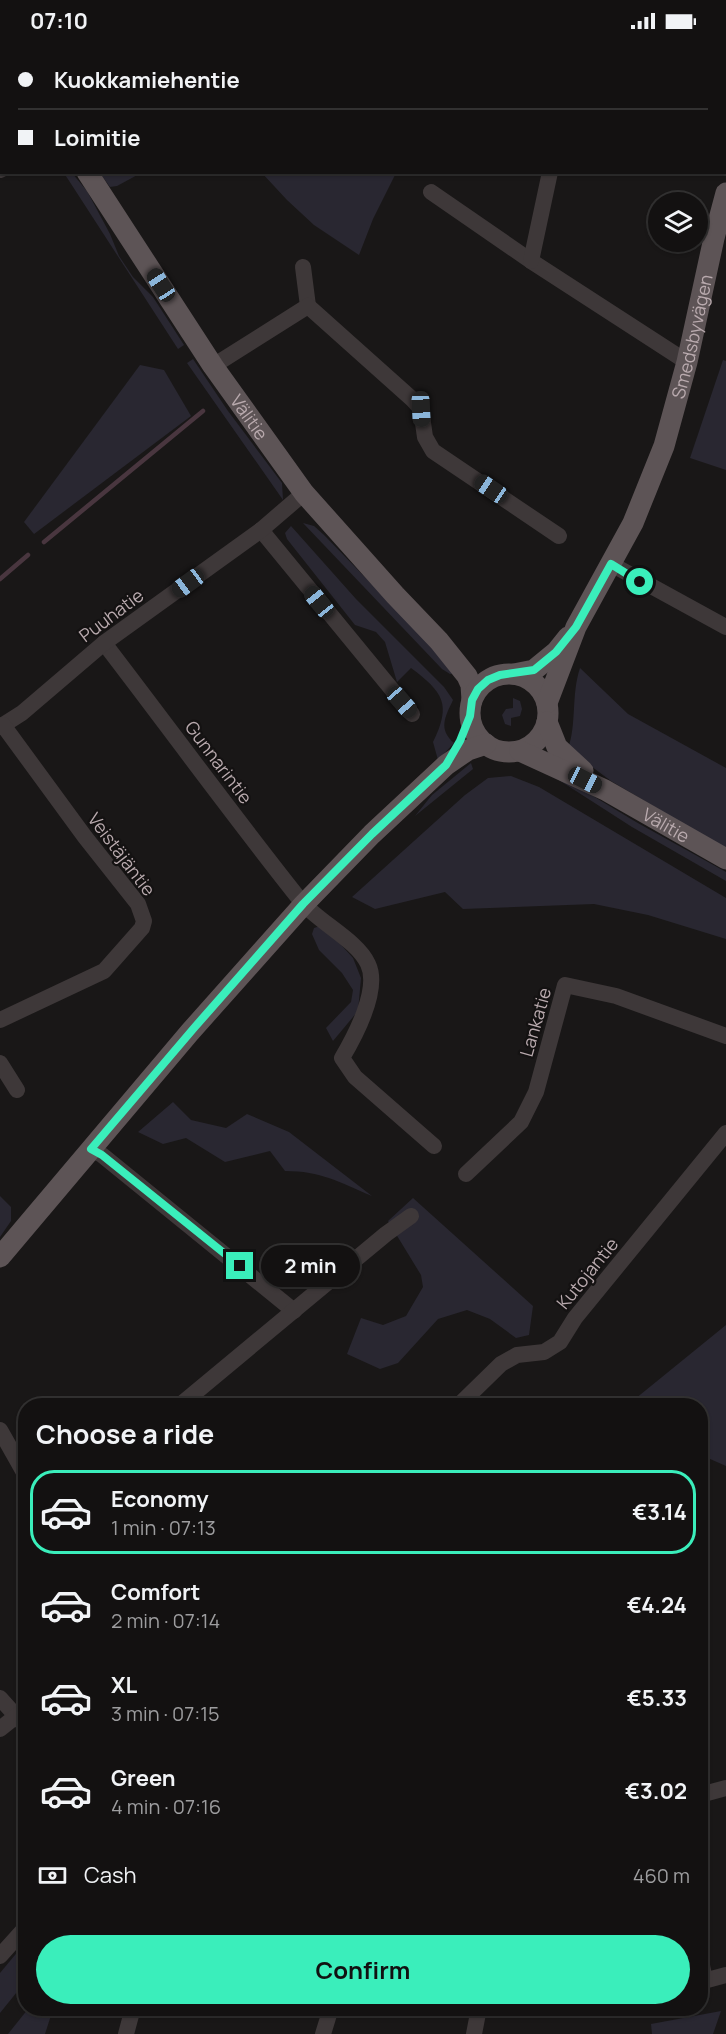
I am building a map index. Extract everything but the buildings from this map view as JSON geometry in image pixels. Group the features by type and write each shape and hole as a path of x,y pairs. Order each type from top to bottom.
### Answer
{"main road":[{"name":"Välitie","path":"88,174 213,366 304,493 395,596 439,640 467,676 471,685 471,708"},
{"name":"Smedsbyvägen","path":"576,627 633,523 664,446 687,362 726,193"},
{"path":"446,765 460,741 478,689 488,680 507,674 534,670 556,652 576,627"},
{"path":"471,708 474,729 486,744 501,751 520,751 539,738 576,627"},
{"name":"Välitie","path":"439,640 489,671 507,674"},
{"path":"507,674 526,677 536,684 542,692 547,712"},
{"name":"Välitie","path":"547,712 557,747 604,790"},
{"path":"0,1257 194,1028 303,904 372,834 446,765 468,750 486,744"},
{"name":"Välitie","path":"520,751 604,790 726,859"}],"street":[{"path":"531,261 550,174"},
{"path":"431,192 531,261 687,362"},
{"path":"303,267 308,306 421,409 425,437 434,451 559,536"},
{"path":"213,366 308,306"},
{"name":"Puuhatie","path":"1,726 22,713 104,643 261,530 304,493"},
{"path":"261,530 412,714"},
{"path":"611,564 726,627"},
{"name":"Gunnarintie","path":"104,643 303,904 359,952 369,964 371,978 367,1005 356,1034 342,1058 355,1077 434,1146"},
{"name":"Veistäjäntie","path":"0,1020 104,971 142,928 144,921 138,904 1,726"},
{"name":"Lankatie","path":"466,1174 521,1122 536,1092 565,985 616,996 726,1036"},
{"path":"0,1063 17,1090"},
{"name":"Kutojantie","path":"466,1398 501,1364 517,1355 544,1352 560,1342 575,1318 726,1132"},
{"path":"91,1149 102,1155 294,1311"},
{"path":"189,1398 386,1234 411,1216"},
{"path":"0,1430 18,1462"},
{"path":"0,1698 18,1714"},
{"path":"0,1729 18,1719"},
{"path":"708,1794 726,1788"},
{"path":"0,1956 18,1937"},
{"path":"708,1980 726,1975"},
{"path":"126,2034 131,2016"},
{"path":"323,2034 329,2016"},
{"path":"474,2034 477,2016"}],"shaded area":[{"path":"65,174 73,174 87,191 119,256 133,277 153,297 184,345 178,349"},
{"path":"101,174 139,174 117,186 110,187"},
{"path":"263,174 396,174 373,219 359,255 314,225"},
{"path":"193,359 228,411 282,483 283,500 187,363"},
{"path":"723,360 726,361 726,470 690,458"},
{"path":"140,365 164,370 191,416 34,534 24,522"},
{"path":"303,523 314,526 324,535 458,673 450,674 442,669"},
{"path":"291,526 356,599 444,687 453,700 444,723 446,733 454,743 438,760 433,742 439,729 443,708 437,692 431,684 411,668 397,682 385,642 376,632 355,625 287,539 285,533"},
{"path":"580,668 628,714 726,768 726,849 611,781 568,749"},
{"path":"513,698 520,701 522,709 520,716 511,718 511,726 505,724 502,715 506,709 513,708"},
{"path":"471,763 473,769 415,816 432,795"},
{"path":"550,770 636,822 726,872 726,881 632,827 548,773"},
{"path":"511,776 539,787 726,898 726,939 648,915 594,904 463,909 445,892 375,909 352,897 465,795 488,778"},
{"path":"323,925 353,958 361,978 358,1011 333,1041 326,1028 351,1002 353,990 342,973 319,950 312,934 314,928"},
{"path":"173,1102 191,1120 226,1128 247,1114 289,1132 372,1196 320,1175 285,1171 270,1151 225,1162 186,1138 163,1144 138,1132"},
{"path":"0,1196 11,1207 11,1221 0,1237"},
{"path":"413,1198 533,1306 529,1335 516,1338 490,1319 467,1310 438,1319 398,1363 380,1369 347,1354 361,1318 383,1325 406,1316 423,1287 421,1275 388,1221"},
{"path":"726,1325 726,1466 708,1458 708,1398 636,1398"},
{"path":"18,1951 18,1991 0,2013 0,1973"},
{"path":"721,2011 713,2034 652,2034 651,2024 694,2016 708,2016 708,2013"},
{"path":"22,2016 51,2016 45,2034 8,2034"}],"waterway":[{"path":"44,542 203,411"},
{"path":"0,579 28,555"}],"route":[{"path":"240,1266 102,1155 91,1149 303,904 372,834 446,765 460,741 470,716 472,700 478,689 488,680 500,675 534,670 556,652 576,627 611,564 640,582"}]}
